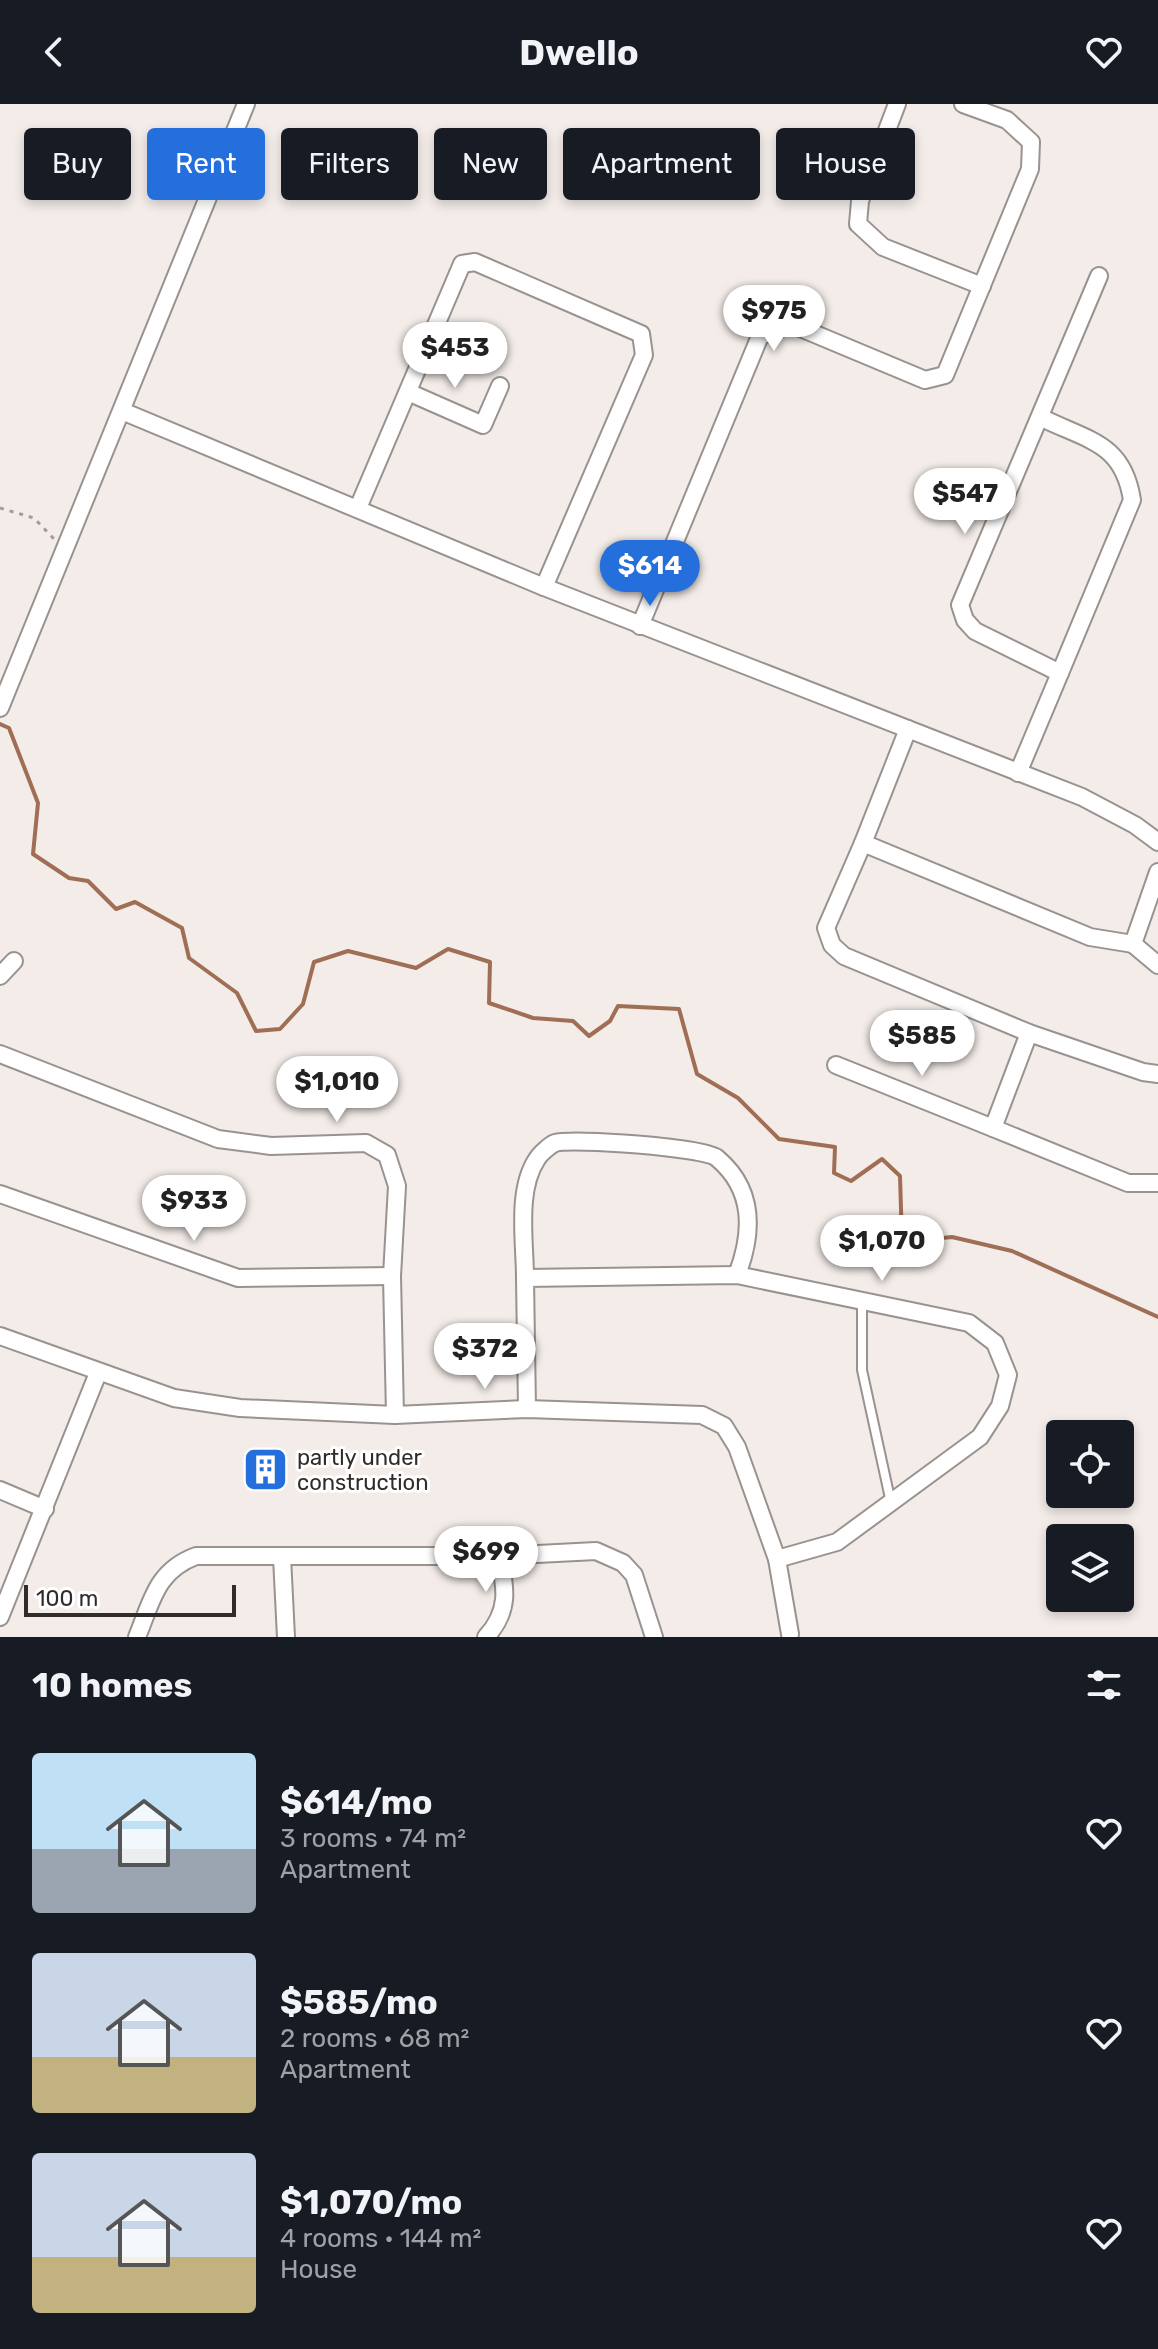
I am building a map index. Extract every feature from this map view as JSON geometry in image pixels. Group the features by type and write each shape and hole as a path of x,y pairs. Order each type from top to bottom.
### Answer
{"street":[{"path":"0,708 62,549 122,411 246,104"},
{"path":"897,104 860,201 858,224 883,247 982,286"},
{"path":"640,626 760,336 791,324 925,380 945,375 1030,169 1031,142 1007,120 963,104"},
{"path":"358,508 462,264 475,262 641,334 644,355 544,587"},
{"path":"1060,673 975,631 965,620 960,605 1000,502 1040,417 1099,276"},
{"path":"408,392 483,425 500,386"},
{"path":"122,411 640,626 1082,797 1135,825 1158,842"},
{"path":"1018,773 1132,500 1128,473 1114,453 1040,417"},
{"path":"908,729 826,928 832,945 844,956 1029,1033 1143,1072 1158,1074"},
{"path":"863,843 1090,937 1133,944 1158,965"},
{"path":"1133,944 1158,872"},
{"path":"0,976 14,961"},
{"path":"993,1128 1029,1033"},
{"path":"0,1054 218,1139 271,1146 366,1143 387,1155 397,1186 392,1276 395,1415"},
{"path":"836,1065 1128,1183 1158,1183"},
{"path":"527,1409 526,1181 538,1157 555,1143 686,1147 715,1156 733,1177 748,1209 749,1243 737,1275"},
{"path":"0,1194 238,1278 392,1276"},
{"path":"525,1278 737,1275 969,1323 995,1343 1008,1375 1000,1406 980,1437 837,1542 777,1559"},
{"path":"0,1336 174,1398 240,1408 395,1415 527,1409 702,1415 724,1426 737,1447 777,1559 790,1634"},
{"path":"0,1617 98,1373"},
{"path":"0,1490 45,1509"},
{"path":"137,1637 161,1578 177,1563 196,1556 499,1556 596,1551 609,1555 634,1575 654,1637"},
{"path":"486,1637 502,1615 506,1602 499,1556"},
{"path":"282,1557 286,1637"}],"lane":[{"path":"862,1299 862,1370 891,1504"}],"path":[{"path":"0,508 34,518 62,549"}],"waterway":[{"path":"0,724 9,728 38,803 33,854 69,878 88,881 116,909 135,902 182,928 189,958 237,993 256,1031 280,1029 303,1004 314,962 348,951 416,968 448,949 490,962 489,1003 533,1018 573,1021 589,1036 610,1021 618,1006 679,1009 697,1074 738,1098 779,1139 835,1147 834,1173 851,1181 882,1159 900,1176 902,1242 952,1237 1012,1251 1158,1317"}],"place":[{"name":"partly under construction","path":"266,1470"}]}
